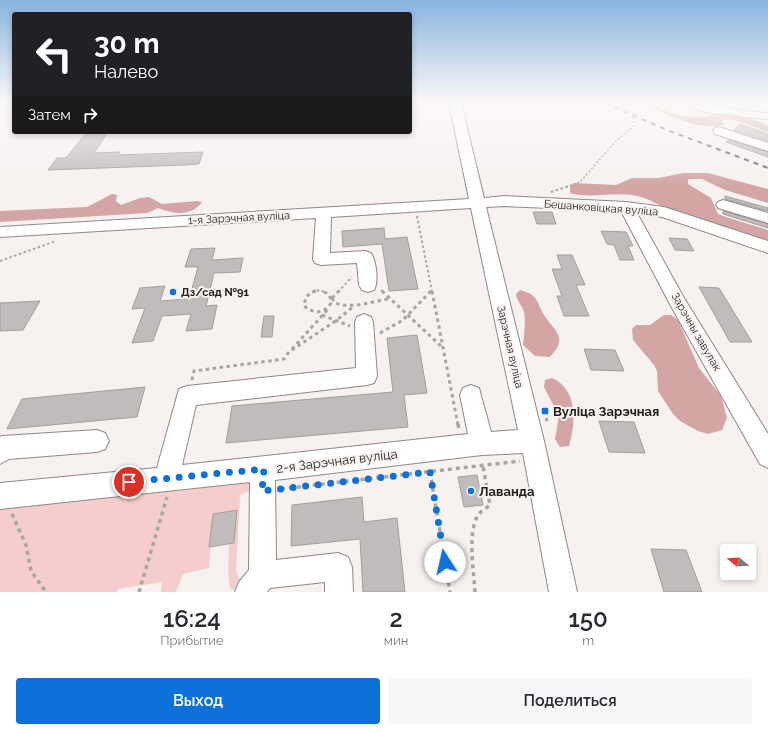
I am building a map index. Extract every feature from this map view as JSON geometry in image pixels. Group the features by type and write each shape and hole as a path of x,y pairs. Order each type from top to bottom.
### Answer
{"street":[{"name":"Зарэчная вуліца","path":"461,131 529,451 563,592"},
{"path":"719,131 768,147"},
{"name":"Бешанковіцкая вуліца","path":"477,203 505,201 626,207 664,212 768,247"},
{"name":"1-я Зарэчная вуліца","path":"0,232 324,214 477,203"},
{"path":"723,205 768,218"},
{"name":"Зарэчны завулак","path":"626,207 678,303 768,456"},
{"path":"324,214 321,259 365,257 368,285"},
{"path":"170,478 187,396 367,376 362,325"},
{"path":"470,395 483,455"},
{"path":"0,452 2,448 97,441"},
{"name":"2-я Зарэчная вуліца","path":"2,496 170,478 271,486 483,455 529,451"},
{"path":"271,486 256,583 338,567 339,592"}],"path":[{"path":"532,203 547,194 580,182 616,141 628,131"},
{"path":"417,220 459,429 451,430"},
{"path":"0,261 76,234 79,227"},
{"path":"187,396 194,371 284,359 320,318 330,305 332,298 366,264"},
{"path":"330,305 320,312 310,311 304,306 304,298 307,295 320,290 328,293 335,303 344,306 362,325"},
{"path":"322,315 337,320 362,325 403,320 431,291"},
{"path":"362,325 360,303 389,299"},
{"path":"320,312 320,318"},
{"path":"289,352 337,320 362,325"},
{"path":"271,486 430,472 483,455 529,451"},
{"path":"475,592 473,537 476,520 482,510 490,505 483,455"},
{"path":"430,472 450,592"},
{"path":"139,592 170,478"},
{"path":"2,496 26,545 31,571 46,592"}],"shaded area":[{"path":"683,173 708,173 768,189 768,203 725,190 702,179 688,179 688,184 711,198 718,214 768,230 768,243 666,208 635,195 579,195 570,193 570,186 574,183 616,185 632,178 659,178"},
{"path":"112,194 117,195 116,201 121,205 140,198 149,197 162,204 197,201 202,202 193,210 182,213 169,212 158,208 147,213 0,222 0,211 87,207"},
{"path":"520,290 534,296 544,315 556,330 559,344 550,357 535,356 523,345 525,316 516,294"},
{"path":"664,315 671,315 678,320 699,368 721,396 727,418 722,430 708,434 698,431 680,421 673,414 658,391 657,371 654,365 633,340 632,329 636,325 650,325"},
{"path":"552,378 567,390 571,398 574,417 569,446 560,447 555,439 559,416 544,387 545,380"},
{"path":"250,476 256,489 240,495 236,570 239,579 255,576 237,592 230,588 228,571 229,544 234,543 236,510 213,514 209,568 183,574 176,592 161,592 162,582 118,589 117,592 0,592 0,508"}],"building":[{"path":"736,131 759,131 768,134 768,141"},
{"path":"85,134 107,134 94,153 120,152 118,155 203,152 199,164 48,170 57,158 66,158"},
{"path":"728,140 768,152 768,157 726,142"},
{"path":"725,196 768,208 768,211 725,199"},
{"path":"723,211 768,224 768,228 723,214"},
{"path":"533,212 552,212 556,224 537,224"},
{"path":"384,228 385,239 407,237 418,289 389,291 382,244 343,247 342,231"},
{"path":"601,231 626,232 633,246 628,246 634,260 620,260 614,245 607,244"},
{"path":"669,238 687,239 694,251 675,250"},
{"path":"215,248 212,260 243,258 240,272 214,273 206,306 217,305 212,329 186,331 191,314 162,316 153,341 132,343 145,308 132,309 140,288 165,286 160,301 189,299 198,267 185,267 191,249"},
{"path":"557,255 572,255 585,285 576,285 589,316 564,316 557,296 562,296 552,269 562,269"},
{"path":"699,287 719,288 752,342 730,342"},
{"path":"40,301 23,330 0,331 0,303"},
{"path":"264,316 274,316 272,337 261,337"},
{"path":"417,335 427,393 404,395 408,427 226,443 232,406 393,392 387,338"},
{"path":"584,349 615,350 624,371 591,370"},
{"path":"145,387 137,417 7,429 22,399"},
{"path":"599,421 634,422 645,453 609,452"},
{"name":"Лаванда","path":"477,475 483,505 464,507 458,477"},
{"path":"362,497 364,522 397,518 405,592 363,592 360,539 291,546 292,505"},
{"path":"237,510 234,543 209,547 213,514"},
{"path":"651,549 686,550 702,592 664,592"}],"railway":[{"path":"669,131 768,168"}],"place":[{"name":"Дз/сад №91","path":"173,292"},
{"name":"Вуліца Зарэчная","path":"545,411"},
{"name":"Лаванда","path":"471,491"}],"route":[{"path":"129,482 264,469 262,491 430,472 445,562"}]}
